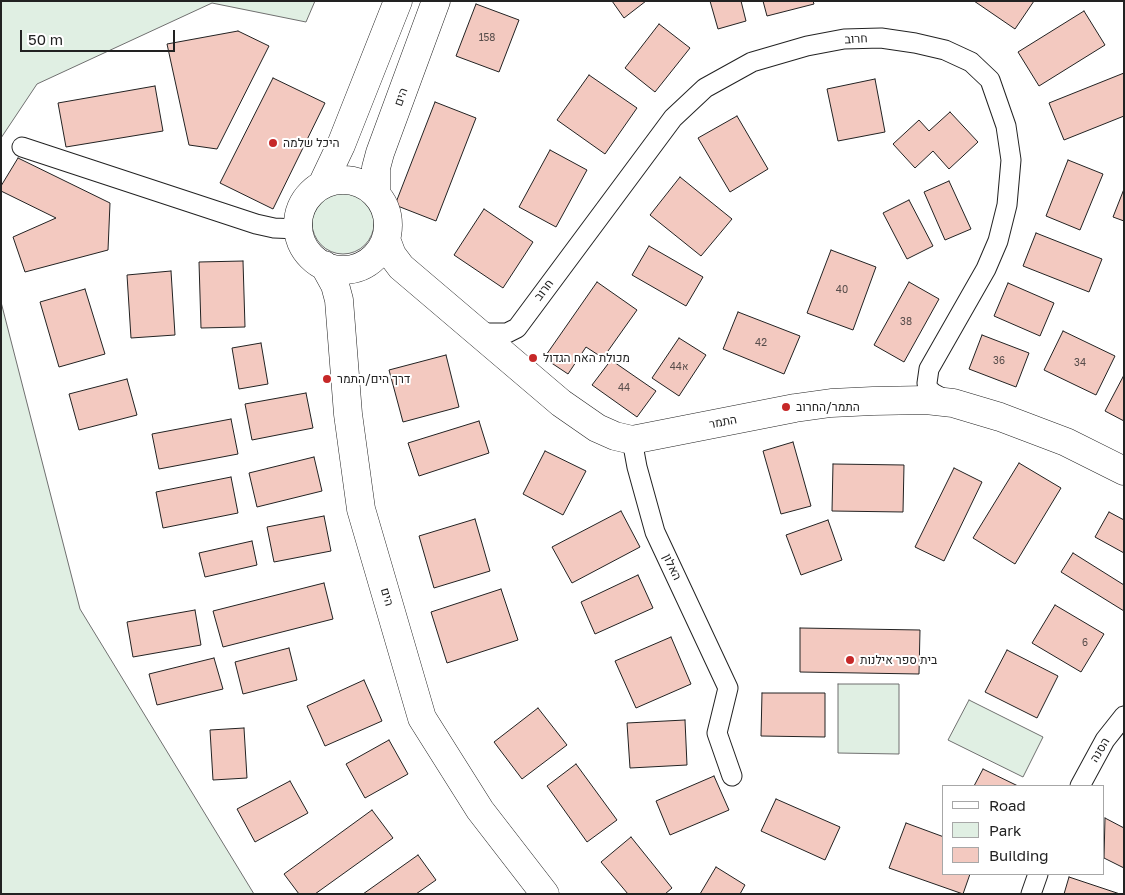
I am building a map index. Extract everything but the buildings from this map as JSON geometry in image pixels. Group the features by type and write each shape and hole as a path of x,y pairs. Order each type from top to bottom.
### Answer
{"main road":[{"path":"322,185 341,145 398,1"},
{"name":"הים","path":"376,194 376,168 380,153 436,1"},
{"path":"344,180 367,186 376,194 383,204 387,215 388,227 386,239 380,250 371,260 360,266 348,269 324,265 314,259 306,250 298,229 299,216 303,204 311,193 322,185 344,180"},
{"name":"התמר","path":"386,239 392,255 401,267 561,403 596,428 615,436 632,440 795,408 831,403 906,400 953,403 1000,417 1066,442 1124,471"},
{"name":"הים","path":"324,265 335,285 339,300 348,414 361,508 422,718 480,810 545,894"}],"street":[{"name":"חרוב","path":"480,333 508,333 517,328 673,118 705,88 752,62 798,48 844,39 881,38 915,43 946,50 972,62 990,80 1006,126 1011,160 1007,205 998,241 986,269 929,370 928,389 953,403"},
{"path":"22,147 256,224 274,228 298,229"},
{"name":"האלון","path":"632,440 637,467 655,532 728,688 717,733 732,776"},
{"name":"הסנה","path":"1081,785 1104,740 1124,716"},
{"path":"1031,894 1038,875"}],"green space":[{"path":"1,1 315,1 306,22 212,3 37,84 1,138"},
{"path":"343,192 360,197 365,201 369,206 374,223 369,240 365,245 360,249 343,254 326,249 321,245 317,240 312,223 317,206 321,201 326,197"},
{"path":"1,302 80,609 254,894 1,894"},
{"path":"838,684 899,684 899,754 838,753"},
{"path":"969,700 1043,737 1023,777 948,740"}],"place":[{"name":"היכל שלמה","path":"273,143"},
{"name":"מכולת האח הגדול","path":"533,358"},
{"name":"דרך הים/התמר","path":"327,379"},
{"name":"התמר/החרוב","path":"786,407"},
{"name":"בית ספר אילנות","path":"850,660"}]}
